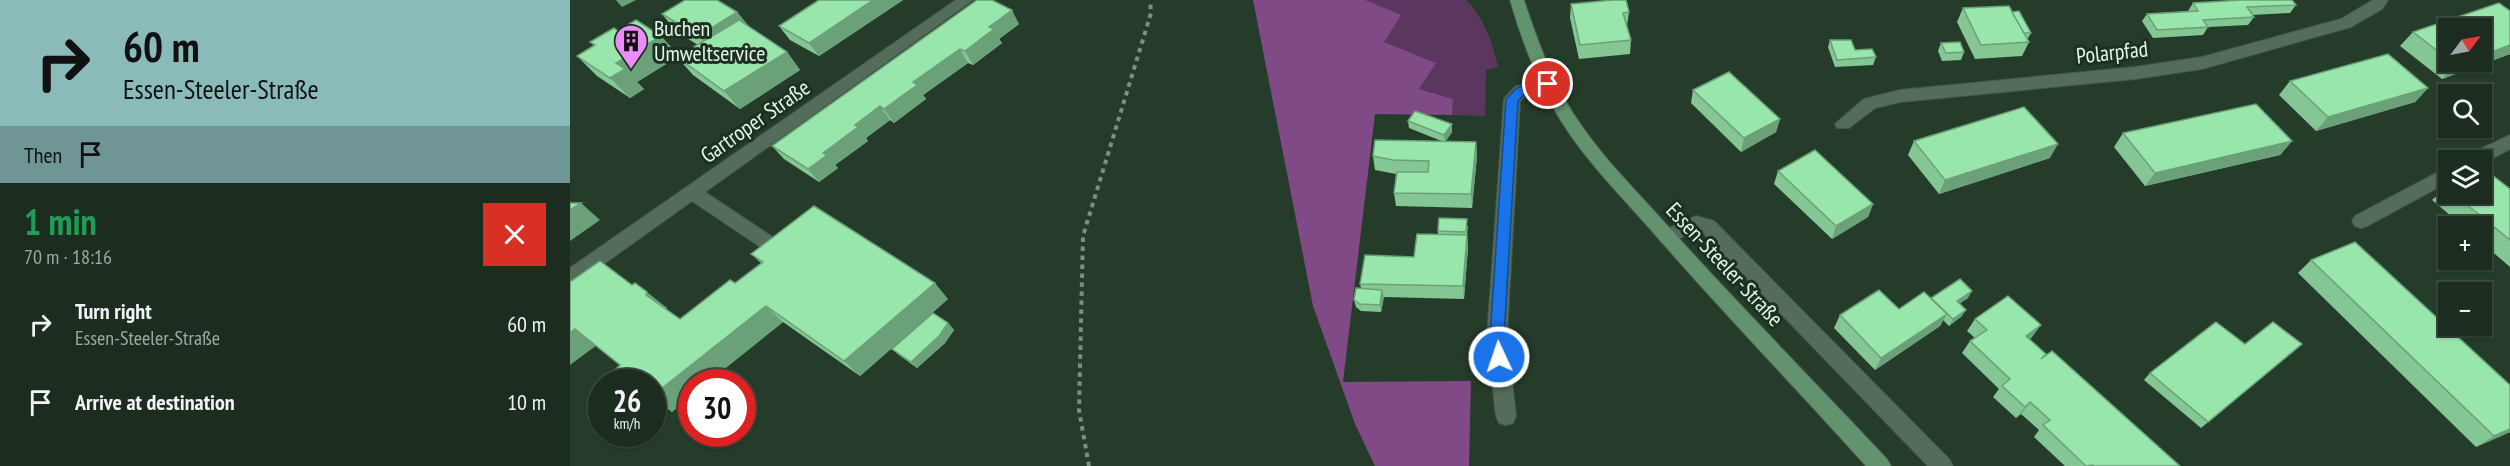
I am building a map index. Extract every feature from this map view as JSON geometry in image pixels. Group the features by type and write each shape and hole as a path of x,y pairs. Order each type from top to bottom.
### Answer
{"main road":[{"name":"Essen-Steeler-Straße","path":"1517,0 1529,41 1548,84 1568,119 1595,155 1667,237 1880,466"}],"street":[{"name":"Gartroper Straße","path":"570,278 966,0"},
{"name":"Polarpfad","path":"1843,124 1870,103 1900,96 2139,79 2346,23 2377,5 2381,0"},
{"path":"1506,416 1497,337 1512,99 1521,91 1548,84"},
{"path":"2492,150 2510,141"},
{"path":"2361,220 2438,179"},
{"path":"692,192 768,243"},
{"path":"1667,237 1696,223 1708,226 1942,466"}],"path":[{"path":"1089,466 1079,410 1083,236 1151,13 1150,0"}],"shaded area":[{"path":"1253,0 1365,0 1401,15 1384,42 1436,63 1419,89 1453,99 1452,115 1375,114 1343,382 1471,381 1469,466 1375,466 1355,424 1313,306"},
{"path":"1365,0 1466,0 1473,7 1487,31 1498,67 1486,70 1485,116 1452,115 1452,99 1419,89 1383,41"}],"building":[{"path":"685,0 717,0 737,12 699,36 662,14"},
{"path":"819,0 873,0 809,43 779,26"},
{"path":"977,0 992,0 1012,10 989,27 994,29 965,51 960,49 913,82 917,85 884,109 880,106 855,125 858,127 823,153 827,155 808,169 772,146"},
{"path":"1626,0 1629,12 1623,13 1631,40 1580,45 1571,4"},
{"path":"2292,0 2296,5 2247,7 2254,17 2203,20 2208,27 2157,30 2147,14 2198,11 2193,3"},
{"path":"2499,3 2510,11 2510,45 2492,52 2492,18 2455,18"},
{"path":"2009,6 2029,42 1981,45 1963,8"},
{"path":"2019,11 2031,33 2024,33 2012,12"},
{"path":"636,20 661,36 616,63 625,69 610,78 577,56 595,45 590,42 614,28 618,31"},
{"path":"739,20 787,52 724,91 677,57"},
{"path":"2438,24 2438,51 2413,32"},
{"path":"1830,40 1851,40 1855,50 1872,49 1876,57 1837,60"},
{"path":"1960,42 1964,52 1946,53 1941,43"},
{"path":"2388,54 2428,88 2328,117 2290,81"},
{"path":"1729,72 1780,119 1744,138 1693,90"},
{"path":"2256,104 2292,141 2155,173 2123,133"},
{"path":"2024,107 2058,144 1945,180 1914,141"},
{"path":"1415,111 1452,124 1444,135 1408,121"},
{"path":"1375,140 1476,142 1471,194 1394,193 1397,172 1428,172 1429,161 1393,160 1373,156"},
{"path":"1815,150 1873,204 1836,226 1778,171"},
{"path":"2492,175 2510,189 2510,240 2492,225 2492,216 2481,216 2466,204 2492,204"},
{"path":"570,203 581,203 570,210"},
{"path":"814,206 935,283 844,361 766,306 686,369 678,369 678,375 666,385 666,369 616,369 620,365 575,329 570,333 570,282 600,261 632,285 635,283 647,292 646,295 680,319 730,280 735,283 763,262 751,254"},
{"path":"1439,218 1467,219 1466,232 1438,231"},
{"path":"1417,234 1467,235 1463,286 1360,284 1365,255 1414,257"},
{"path":"2355,242 2438,319 2438,336 2457,336 2510,385 2510,429 2494,436 2311,260"},
{"path":"1960,279 1972,291 1957,301 1966,310 1953,319 1931,298"},
{"path":"1356,288 1382,290 1380,305 1360,304 1354,300"},
{"path":"1879,290 1899,309 1924,292 1947,314 1881,358 1840,315"},
{"path":"2008,296 2041,325 2026,336 2046,354 2041,359 2052,351 2180,466 2086,466 2043,425 2050,420 2030,402 2025,407 2002,386 2010,379 1970,341 1987,330 1975,319"},
{"path":"933,313 948,323 939,336 911,362 892,349"},
{"path":"2216,322 2245,344 2273,322 2302,344 2208,422 2150,373"}],"place":[{"name":"Buchen Umweltservice","path":"631,70"}],"route":[{"path":"1499,357 1497,337 1512,99 1521,91 1548,84"}]}
